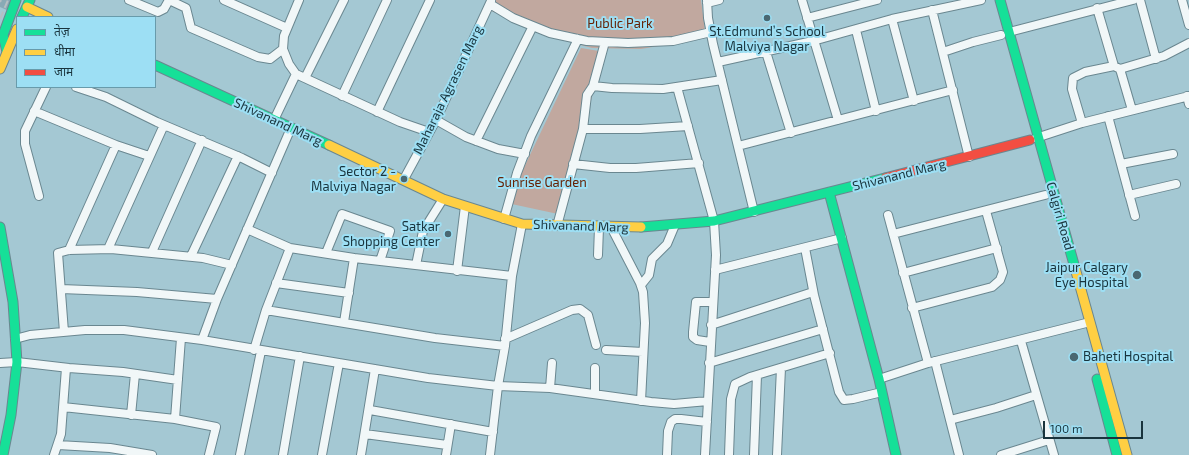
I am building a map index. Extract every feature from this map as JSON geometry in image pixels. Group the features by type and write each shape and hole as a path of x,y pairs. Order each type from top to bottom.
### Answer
{"street":[{"path":"129,0 158,12 164,9 169,0 186,8 191,28 258,58 270,59 283,49"},
{"path":"224,0 287,28"},
{"path":"299,0 284,36 283,49 289,64 296,74 377,112 429,132"},
{"path":"305,78 344,0"},
{"path":"342,96 387,0"},
{"path":"377,112 430,0"},
{"path":"719,0 707,1 711,32 754,212"},
{"path":"802,0 813,42 838,120"},
{"path":"807,18 845,4 877,0"},
{"path":"718,62 813,42 892,19 981,0"},
{"name":"Calgiri Road","path":"991,0 1005,34 1086,323 1117,455"},
{"name":"Calgiri Road","path":"1000,0 1005,34"},
{"path":"943,52 973,42 1097,8 1133,0"},
{"path":"1140,0 1156,59"},
{"path":"491,2 513,18 550,33 578,39 605,42 673,42 711,32"},
{"name":"Maharaja Agrasen Marg","path":"404,179 436,120 491,2"},
{"path":"7,52 4,35 13,4"},
{"path":"22,16 28,4 46,16"},
{"path":"1185,4 1189,25"},
{"path":"1097,8 1132,110"},
{"path":"932,10 969,157"},
{"path":"892,19 914,100"},
{"path":"476,141 533,26"},
{"path":"856,30 876,111"},
{"path":"0,69 16,31"},
{"path":"504,219 525,154 578,39"},
{"path":"557,226 583,129 587,95 593,86 605,42"},
{"path":"1082,122 1074,102 1072,88 1073,78 1085,72 1117,68 1156,59 1189,43"},
{"path":"766,52 791,133"},
{"name":"Shivanand Marg","path":"156,65 404,179 443,199 522,224 611,227 675,225 714,221 969,157 1034,139"},
{"path":"274,120 296,74"},
{"path":"593,86 663,89 722,80"},
{"path":"677,87 714,221 715,270 705,455"},
{"path":"39,196 25,144 25,131 46,88"},
{"path":"79,88 106,97 238,156 272,173"},
{"path":"738,146 953,90"},
{"path":"1034,139 1082,122 1188,99"},
{"path":"34,111 149,156"},
{"path":"1108,116 1135,216"},
{"path":"436,120 476,141 498,149 525,154"},
{"path":"108,249 164,124"},
{"path":"583,129 640,129 688,126"},
{"path":"202,340 217,299 291,128"},
{"name":"Calgiri Road","path":"1034,139 1045,195 1127,455"},
{"path":"152,252 202,140"},
{"path":"69,250 116,144"},
{"path":"1121,164 1173,154"},
{"path":"191,256 238,156"},
{"path":"573,164 610,168 636,168 699,163"},
{"path":"1129,195 1176,184"},
{"path":"829,192 879,379 896,455"},
{"path":"893,234 1045,195"},
{"path":"416,265 423,231 443,199"},
{"path":"457,271 465,206"},
{"path":"912,308 992,287 1000,280 1003,272 986,210"},
{"path":"326,253 342,214 390,231 380,260"},
{"path":"888,215 912,308 932,362 959,455"},
{"path":"490,455 498,386 505,343 512,276 522,224"},
{"path":"641,285 649,275 652,259 667,244 675,225"},
{"path":"0,227 4,264 13,302 17,362 11,416 3,455"},
{"path":"598,255 599,227"},
{"path":"611,227 641,285 643,292 645,323 641,401"},
{"path":"247,229 290,248 457,271 512,276"},
{"path":"715,270 842,238"},
{"path":"240,455 257,350 266,310 290,248"},
{"path":"805,248 813,292 840,392 844,400 882,392"},
{"path":"903,273 997,248"},
{"path":"64,332 58,253 69,250 108,249 191,256 232,264"},
{"path":"344,322 354,258"},
{"path":"276,283 349,293"},
{"path":"61,289 137,292 217,299"},
{"path":"711,325 813,292"},
{"path":"710,342 697,340 693,337 694,313 696,302 713,302"},
{"path":"266,310 434,338 505,343 572,310 580,309 588,315 596,345"},
{"path":"879,379 932,362 1021,341 1086,323"},
{"path":"709,363 823,329"},
{"path":"15,339 30,335 64,332 124,330 202,340 428,378 498,386 550,388 641,401 674,404 708,401"},
{"path":"175,419 181,338"},
{"path":"1021,341 1054,455"},
{"path":"606,350 643,352"},
{"path":"730,455 733,389 735,384 757,375 830,353"},
{"path":"283,455 300,356"},
{"path":"0,363 17,362 178,380"},
{"path":"322,455 339,363"},
{"path":"550,388 552,363"},
{"path":"54,455 61,434 66,368"},
{"path":"595,368 595,394"},
{"path":"777,455 782,368"},
{"path":"361,455 370,410 375,369"},
{"path":"131,415 135,374"},
{"path":"754,455 757,375"},
{"path":"950,420 996,408 1036,395"},
{"path":"63,407 175,419 216,427 209,455"},
{"path":"370,410 493,432"},
{"path":"666,455 668,431 671,422 675,419 707,422"},
{"path":"446,455 451,424"},
{"path":"365,434 447,445"},
{"path":"1001,455 1049,440"},
{"path":"58,445 110,448 130,453 152,455"}],"green space":[{"name":"Public Park","path":"494,0 701,0 706,38 641,49 592,48 554,38 489,10"},
{"name":"Sunrise Garden","path":"581,48 605,52 558,214 507,203"}],"tunnel":[{"path":"0,1 9,5"}],"railway":[{"path":"0,19 8,0"}],"traffic: fast":[{"path":"7,52 3,35 16,0"},
{"path":"22,16 30,0"},
{"path":"1000,0 1075,268"},
{"path":"156,65 329,145"},
{"path":"641,227 714,221 885,178"},
{"path":"829,192 879,379 896,455"},
{"path":"0,227 13,302 17,362 11,415 3,455"},
{"path":"1097,379 1117,455"}],"traffic: slow":[{"path":"27,7 46,16"},
{"path":"0,69 16,31"},
{"path":"329,145 443,199 522,224 641,227"},
{"path":"1075,268 1127,455"}],"traffic: jam":[{"path":"885,178 1030,140"}],"place":[{"name":"St.Edmund’s School Malviya Nagar","path":"767,18"},
{"name":"Sector 2 - Malviya Nagar","path":"404,179"},
{"name":"Satkar Shopping Center","path":"448,234"},
{"name":"Jaipur Calgary Eye Hospital","path":"1137,275"},
{"name":"Baheti Hospital","path":"1074,357"}]}
